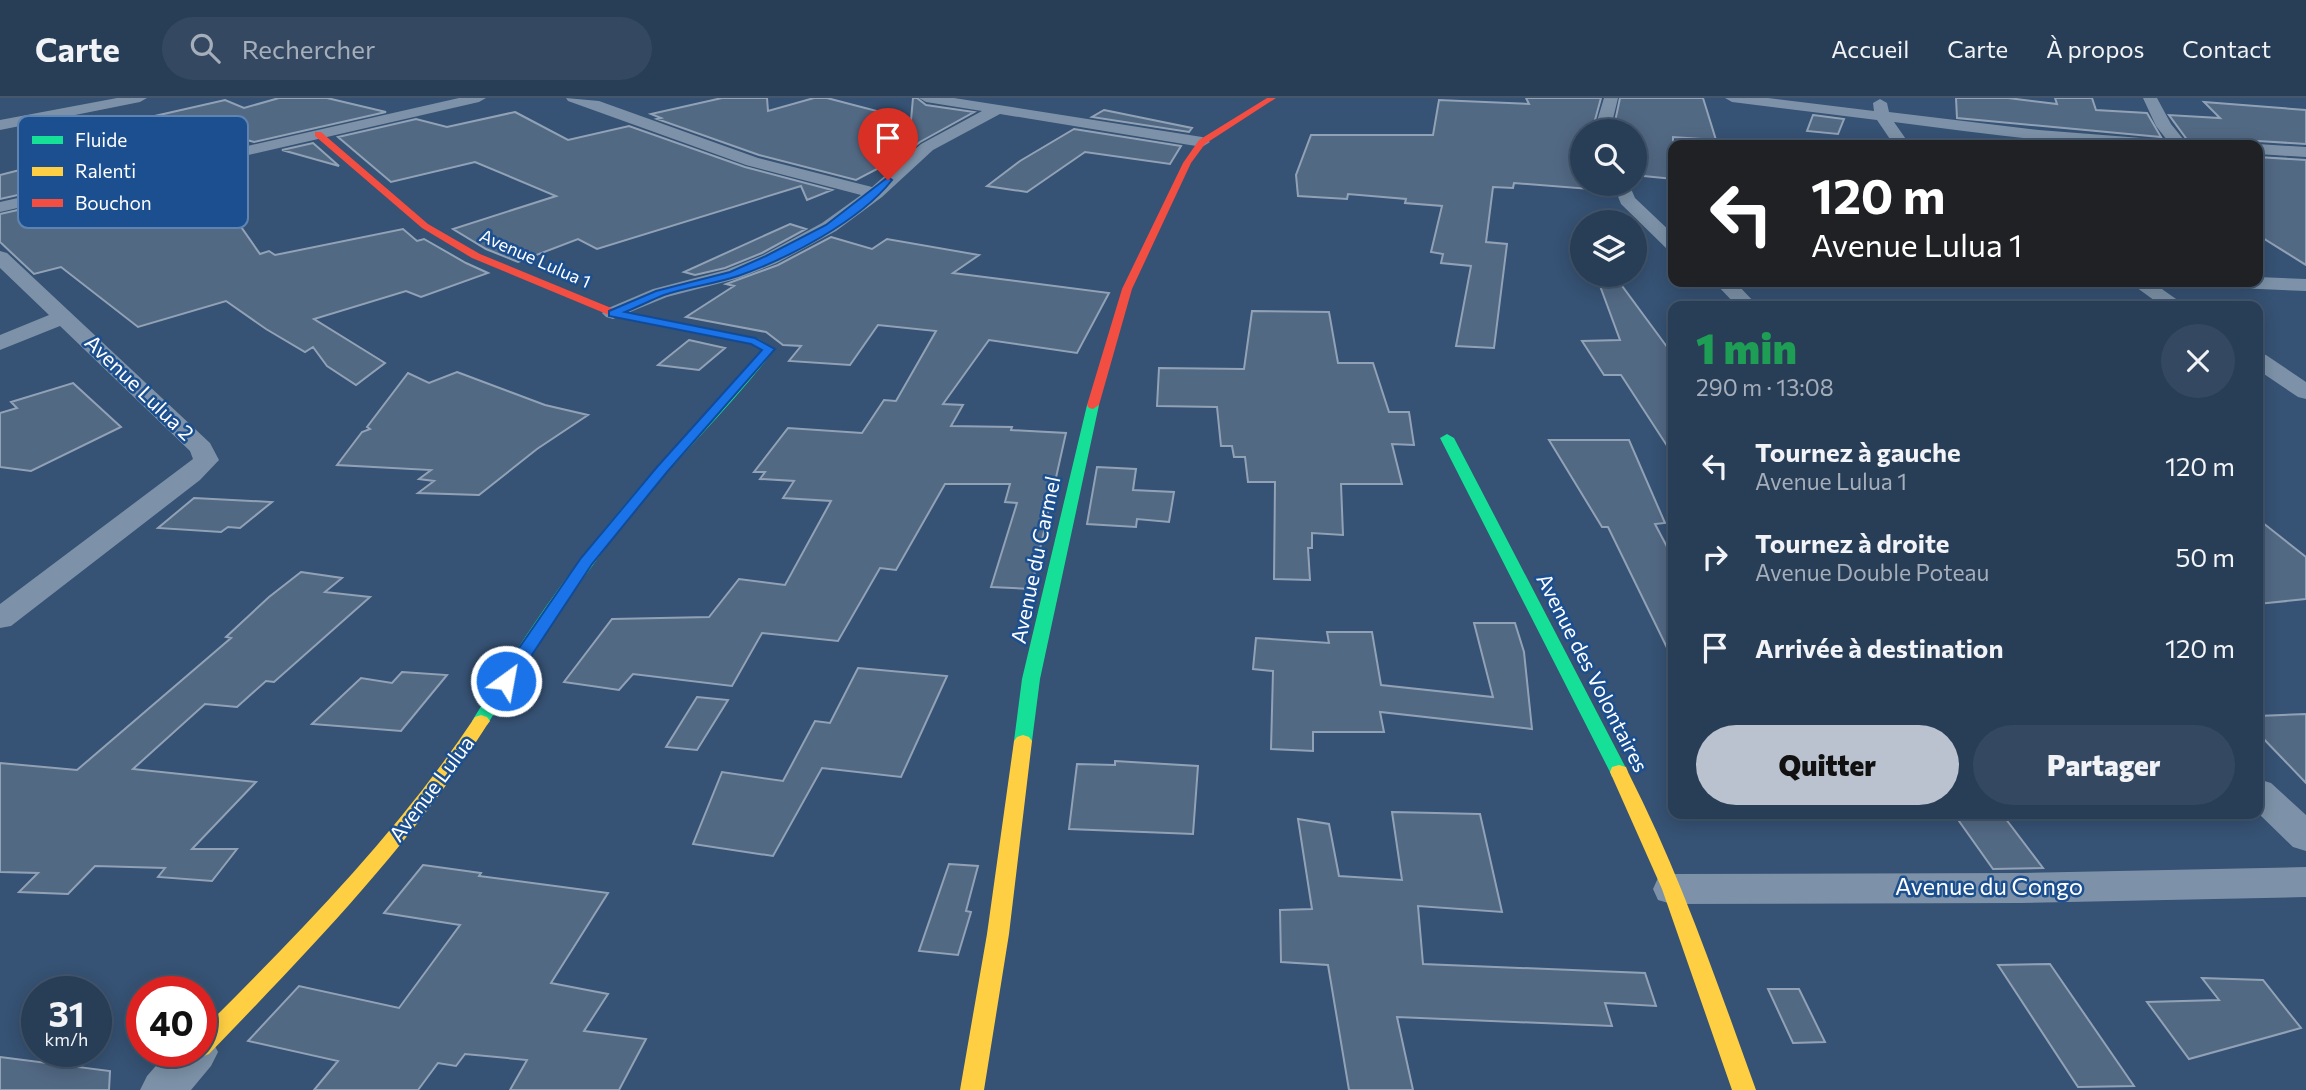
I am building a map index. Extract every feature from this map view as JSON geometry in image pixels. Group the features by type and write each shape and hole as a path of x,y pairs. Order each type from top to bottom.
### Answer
{"street":[{"path":"23,116 33,112 140,98"},
{"path":"248,150 479,98"},
{"path":"573,98 625,114 737,156 831,184 876,193"},
{"path":"926,98 991,104 1202,142"},
{"name":"Avenue du Carmel","path":"972,1090 998,934 1031,679 1061,555 1084,436 1127,289 1187,163 1202,142 1272,98"},
{"path":"1605,119 1611,98"},
{"path":"1732,98 2039,135 2108,140"},
{"path":"1879,98 1882,116 1899,140"},
{"path":"2150,98 2174,140"},
{"path":"613,313 660,293 733,274 770,259 829,227 876,193 927,147 991,104"},
{"path":"0,125 18,118"},
{"name":"Avenue Lulua 1","path":"318,134 425,226 476,256 613,313 755,341 769,349"},
{"path":"2263,149 2306,152"},
{"path":"1626,196 1668,239"},
{"path":"0,207 18,203"},
{"name":"Avenue Lulua 2","path":"0,257 201,448 206,460 0,619"},
{"path":"2263,283 2306,285"},
{"path":"1729,287 1743,301"},
{"path":"2147,287 2168,301"},
{"path":"0,343 65,316"},
{"name":"Avenue Lulua","path":"217,1030 385,852 463,751 520,657 587,561 662,470 769,349"},
{"path":"2263,363 2306,393"},
{"name":"Avenue des Volontaires","path":"1447,438 1638,808 1672,889 1744,1090"},
{"path":"2263,797 2306,837"},
{"name":"Avenue du Congo","path":"1672,889 2021,888 2306,883"},
{"path":"163,1090 183,1067"}],"building":[{"path":"279,98 327,98 386,112 254,142 248,140 248,116 155,116 225,100 244,108"},
{"path":"722,98 767,98 768,111 814,98 827,98 911,120 913,98 926,105 974,112 920,142 904,155 856,180 759,155 657,119 661,118 651,114"},
{"path":"1526,98 1601,98 1595,119 1570,119 1570,187 1514,183 1513,188 1493,187 1486,242 1507,244 1494,348 1456,346 1471,266 1441,263 1443,254 1431,252 1442,206 1405,203 1406,199 1348,194 1347,199 1298,196 1296,175 1311,135 1433,135 1439,100 1529,104"},
{"path":"1620,98 1703,98 1716,140 1673,137 1673,140 1668,140 1668,178 1647,176 1647,119 1616,119"},
{"path":"1956,98 2008,98 2057,104 2055,98 2092,98 2096,110 2147,113 2161,137 1957,118"},
{"path":"2204,102 2306,110 2306,144 2263,140 2187,140 2169,115 2220,118"},
{"path":"1104,110 1192,128 1189,132 1092,117"},
{"path":"515,112 568,140 629,126 745,167 832,190 807,200 801,186 597,249 578,239 518,262 486,249 453,229 556,196 475,162 391,182 338,137 416,119 447,127"},
{"path":"1813,115 1844,119 1838,134 1807,131"},
{"path":"1074,129 1181,146 1170,164 1085,152 1027,192 987,186 1020,161"},
{"path":"313,143 339,166 282,150"},
{"path":"2263,157 2306,160 2306,265 2263,238"},
{"path":"18,170 18,195 0,199 0,175"},
{"path":"18,210 18,228 242,228 260,254 269,251 275,255 403,229 417,241 424,239 488,273 421,297 406,291 314,319 385,363 356,385 327,366 313,347 305,352 226,301 138,327 61,267 34,274 0,242 0,214"},
{"path":"790,224 806,229 762,253 725,268 695,275 684,272"},
{"path":"831,237 872,249 887,239 979,255 953,273 1109,293 1077,353 989,340 943,404 963,405 951,426 1012,427 1011,430 1066,433 1031,589 991,587 1017,503 1005,502 1010,484 945,484 896,570 880,568 838,641 762,633 732,686 633,674 619,690 564,682 612,619 709,617 739,579 785,585 831,501 783,498 794,481 760,479 765,472 754,472 788,428 862,433 884,400 896,401 936,331 878,325 850,365 789,361 801,346 783,345 766,332 686,317 734,286 726,284 778,265"},
{"path":"1600,287 1623,287 1668,348 1668,447 1621,375 1604,375 1582,341 1620,340"},
{"path":"1252,311 1329,312 1338,363 1373,363 1389,412 1409,412 1414,445 1392,444 1402,484 1341,484 1343,535 1312,533 1312,548 1308,548 1310,580 1274,579 1275,482 1248,482 1245,457 1234,457 1232,446 1221,446 1217,407 1157,406 1159,368 1244,369"},
{"path":"689,340 725,348 699,370 658,365"},
{"path":"457,372 545,405 588,415 537,449 479,495 418,493 434,481 419,479 431,470 337,465 362,432 370,429 367,427 408,373 429,383"},
{"path":"73,383 121,427 31,471 0,467 0,413 17,408 11,402"},
{"path":"1549,440 1629,440 1665,523 1655,524 1668,549 1668,650 1608,527 1602,527"},
{"path":"1097,467 1136,469 1133,490 1174,492 1169,522 1137,519 1136,527 1087,524"},
{"path":"194,498 272,502 240,528 228,527 221,532 158,528"},
{"path":"2263,523 2306,557 2306,599 2263,603"},
{"path":"301,572 342,578 325,592 370,597 274,682 266,681 237,707 205,704 133,769 256,782 192,849 237,849 212,881 158,877 165,868 95,866 68,894 19,892 38,873 0,872 0,763 77,770 231,638 226,637"},
{"path":"1474,623 1515,623 1524,652 1532,729 1380,712 1384,732 1313,732 1313,751 1271,749 1273,671 1253,669 1256,638 1329,643 1327,632 1372,632 1381,685 1493,697"},
{"path":"858,668 947,676 901,777 822,768 773,856 693,844 722,772 783,781 815,721 830,723"},
{"path":"402,672 447,675 401,731 312,724 361,678 392,683"},
{"path":"697,697 728,700 697,750 666,747"},
{"path":"2306,714 2306,783 2263,738 2263,716"},
{"path":"1115,761 1198,766 1193,834 1069,829 1077,764 1115,765"},
{"path":"1392,812 1480,814 1502,912 1418,906 1423,964 1645,973 1656,1006 1605,1003 1612,1026 1397,1017 1413,1090 1349,1090 1328,965 1281,962 1280,910 1312,909 1298,819 1329,824 1339,876 1402,880"},
{"path":"1958,819 2006,819 2043,868 1993,869"},
{"path":"949,864 978,866 966,911 971,912 958,955 919,951"},
{"path":"423,865 481,873 479,876 608,893 551,983 608,994 584,1031 646,1039 619,1090 510,1090 527,1060 465,1054 456,1066 438,1063 418,1090 314,1090 338,1061 248,1041 299,986 399,1008 460,925 384,913"},
{"path":"2050,964 2134,1086 2078,1087 1998,965"},
{"path":"2202,978 2263,980 2301,1028 2189,1059 2147,1002 2219,1000"},
{"path":"1768,989 1799,989 1825,1042 1793,1043"},
{"path":"0,1057 21,1060 21,1067 79,1067 110,1071 109,1090 0,1090"}],"traffic: fast":[{"path":"481,721 546,619 588,560 654,479 769,349 755,341 720,334"},
{"path":"1023,741 1031,679 1093,405"},
{"path":"1447,438 1619,772"}],"traffic: slow":[{"path":"217,1031 314,931 386,851 452,766 481,721"},
{"path":"972,1090 998,934 1023,741"},
{"path":"1619,772 1672,889 1744,1090"}],"traffic: jam":[{"path":"1093,405 1127,289 1187,163 1202,142 1272,98"},
{"path":"318,134 425,226 476,256 613,313 720,334"}],"route":[{"path":"506,681 587,561 662,470 769,349 755,341 613,313 660,293 733,274 770,259 829,227 876,193 888,180"}]}
